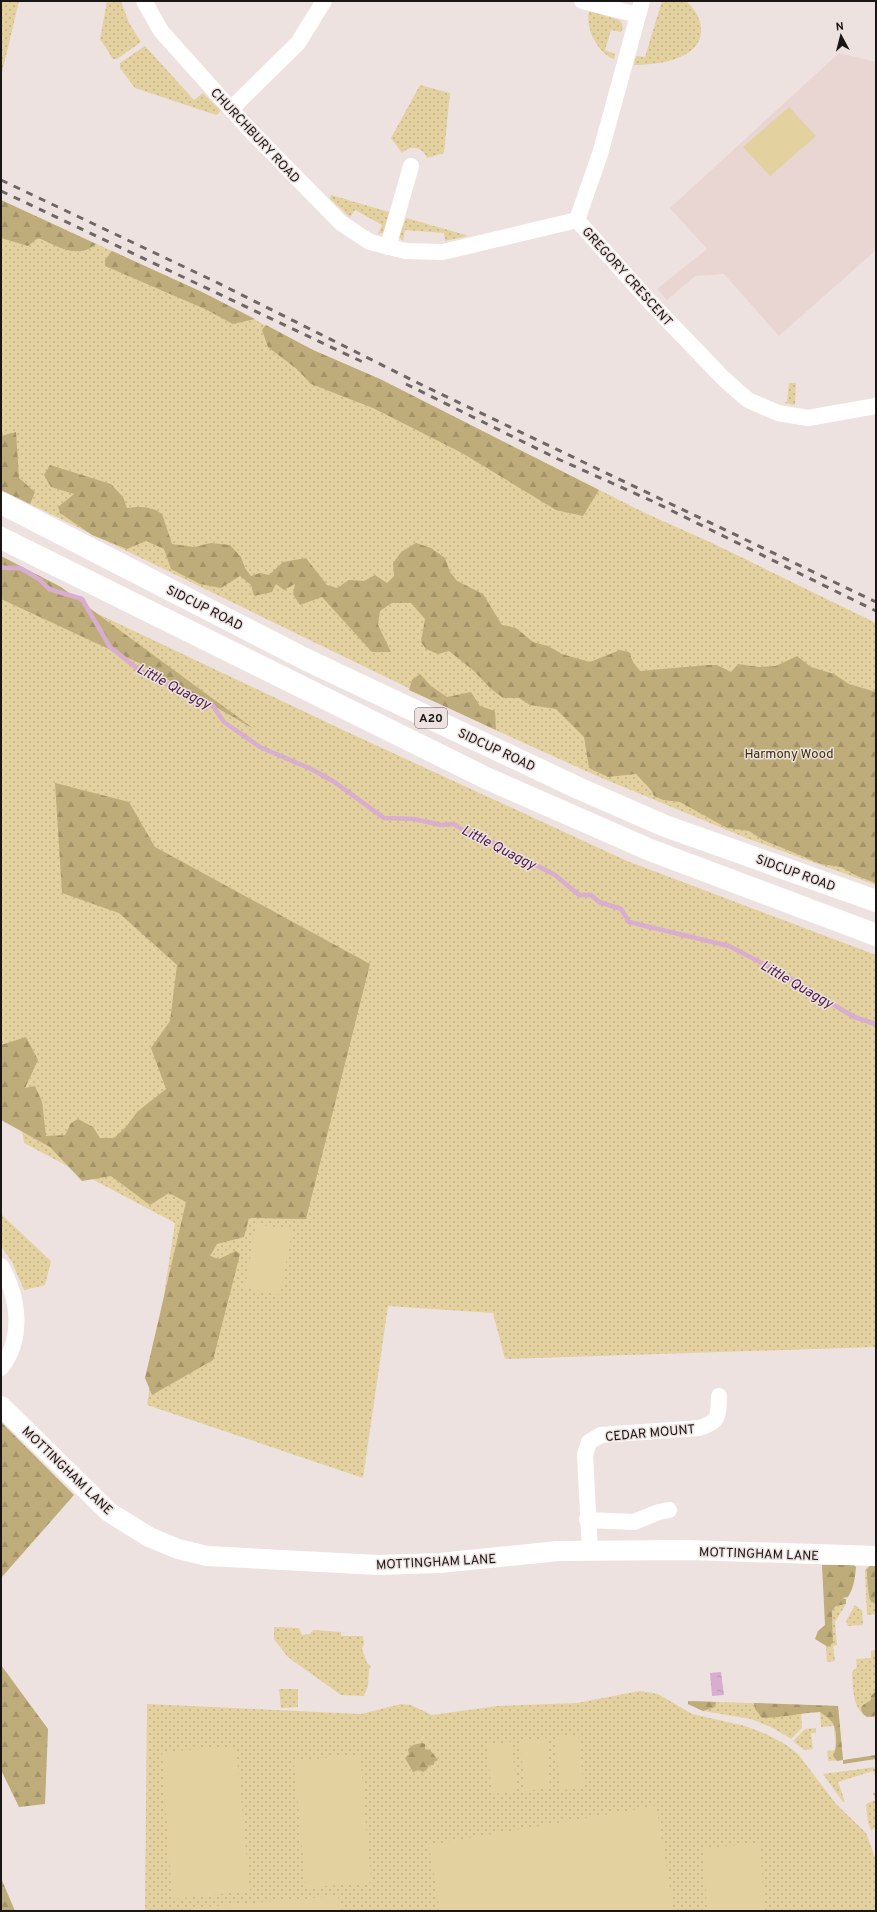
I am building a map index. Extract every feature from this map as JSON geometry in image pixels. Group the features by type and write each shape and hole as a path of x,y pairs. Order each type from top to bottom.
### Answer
{"highway":[{"name":"SIDCUP ROAD","path":"1,503 307,660 578,788 665,826 876,901"},
{"name":"A20","path":"1,538 486,778 650,850 876,935"}],"street":[{"name":"CHURCHBURY ROAD","path":"144,1 161,31 231,109 341,222 370,242 404,251 443,252 577,220"},
{"path":"231,109 298,43 324,1"},
{"path":"582,1 640,8"},
{"name":"GREGORY CRESCENT","path":"640,8 600,154 577,220 656,308 724,379 748,400 774,412 799,418 816,417 876,406"},
{"path":"388,247 411,166"},
{"path":"1,1266 8,1279 16,1306 16,1328 12,1351 1,1368"},
{"name":"CEDAR MOUNT","path":"590,1550 587,1520 585,1455 589,1442 601,1435 699,1428 711,1425 718,1416 719,1396"},
{"name":"MOTTINGHAM LANE","path":"1,1406 109,1512 149,1537 178,1549 207,1556 378,1565 440,1563 558,1551 590,1550 689,1550 876,1556"},
{"path":"587,1520 634,1522 659,1512 669,1510"}],"shaded area":[{"path":"839,53 876,62 876,250 779,336 724,274 695,276 667,300 657,289 707,249 670,208"}],"green space":[{"path":"1,1 19,1 1,77"},
{"path":"107,1 121,1 129,23 141,42 117,59 113,59 100,39"},
{"path":"662,1 686,1 689,4 699,20 701,28 700,39 695,47 687,54 677,58 654,64 634,65 636,56 645,57"},
{"path":"589,11 619,20 622,24 623,29 621,32 611,30 605,50 615,54 614,59 603,52 594,40 589,25"},
{"path":"145,46 194,100 203,93 221,111 216,115 135,88 120,68 120,63"},
{"path":"420,85 450,93 444,153 427,158 423,151 416,148 409,148 402,153 391,138"},
{"path":"789,107 816,136 770,176 743,147"},
{"path":"331,195 389,212 383,233 378,234 382,225 355,210 350,217 330,199"},
{"path":"1,200 204,293 313,350 380,379 645,513 712,543 876,623 876,885 746,838 597,776 491,728 1,490"},
{"path":"1,200 96,244 89,249 75,251 60,248 38,238 28,246 1,238"},
{"path":"406,218 468,236 445,241 444,233 405,230 403,241 399,237"},
{"path":"112,251 202,292 255,319 233,324 205,309 105,266 105,260"},
{"path":"266,325 313,350 380,379 599,490 583,516 556,510 462,453 373,408 311,384 298,370 268,347 262,330"},
{"path":"789,383 796,383 795,405 784,403 787,402"},
{"path":"16,432 19,478 35,492 30,504 1,490 1,436"},
{"name":"Harmony Wood","path":"50,465 111,484 123,497 127,508 146,507 154,509 162,514 172,544 194,547 211,543 230,545 241,557 245,568 251,576 260,573 269,575 283,562 306,558 327,585 337,588 349,580 364,581 375,575 387,583 394,576 393,563 401,552 416,543 431,548 445,558 450,572 457,581 483,594 502,625 516,628 533,642 548,646 562,654 590,662 620,650 629,652 633,662 640,671 717,665 731,672 738,664 759,667 776,666 797,656 811,667 834,674 849,684 876,692 876,883 857,876 841,867 821,864 763,840 749,831 727,828 680,802 663,800 654,796 651,790 636,774 608,777 589,768 584,737 556,709 530,705 519,698 503,698 490,688 474,671 449,651 438,654 426,649 421,642 425,619 411,603 392,603 380,611 378,625 391,652 372,652 322,597 300,605 293,594 295,584 284,590 276,584 272,592 254,596 251,585 240,576 221,588 200,584 171,569 164,549 146,541 127,549 92,535 60,513 58,507 74,494 51,487 44,475"},
{"path":"1,556 61,587 254,729 139,663 1,599"},
{"path":"1,568 343,730 627,861 876,955 876,1347 505,1359 493,1313 388,1306 363,1478 147,1405 175,1223 24,1143 19,1109 1,1101"},
{"path":"420,674 431,686 447,697 471,692 480,706 495,711 496,730 409,690 412,680"},
{"path":"55,783 129,802 155,847 370,964 306,1219 249,1218 244,1237 217,1244 210,1256 219,1259 236,1251 240,1254 213,1360 152,1395 145,1378 186,1202 169,1193 150,1205 111,1176 82,1181 50,1147 1,1120 1,1045 26,1037 38,1060 25,1088 35,1086 42,1102 46,1136 65,1135 71,1123 78,1119 93,1127 100,1138 114,1138 126,1127 137,1112 166,1089 151,1048 170,1021 177,965 119,913 62,893"},
{"path":"1,1214 51,1261 45,1285 24,1290 12,1262 1,1246"},
{"path":"256,1224 292,1230 280,1295 245,1288"},
{"path":"1,1422 74,1495 1,1578"},
{"path":"872,1564 876,1565 876,1603 871,1602 868,1586 867,1569"},
{"path":"822,1565 854,1565 856,1567 852,1590 848,1597 842,1598 846,1599 846,1604 836,1606 832,1611 833,1643 828,1647 815,1639 818,1631 825,1625"},
{"path":"876,1566 876,1614 867,1615 865,1571 867,1567"},
{"path":"846,1604 835,1622 837,1645 833,1646 835,1661 827,1662 826,1646 833,1643 832,1611 836,1606"},
{"path":"855,1605 862,1610 863,1625 848,1626 846,1621"},
{"path":"274,1627 299,1628 302,1635 310,1634 313,1630 341,1632 341,1636 363,1636 364,1644 362,1649 367,1663 371,1667 369,1669 368,1686 364,1696 341,1695 296,1663 287,1656 274,1639"},
{"path":"876,1650 876,1717 868,1717 862,1713 855,1701 852,1672 857,1667 856,1659 871,1658 871,1651"},
{"path":"1,1665 48,1729 45,1804 19,1807 1,1770"},
{"path":"279,1689 298,1689 298,1707 281,1708"},
{"path":"640,1691 658,1694 692,1714 745,1726 766,1734 785,1744 798,1754 836,1804 866,1833 876,1860 876,1911 145,1911 147,1704 361,1714 401,1704 411,1705 432,1715 497,1706 577,1703"},
{"path":"876,1691 876,1716 867,1717 863,1714 861,1708 871,1700 871,1696"},
{"path":"688,1701 838,1706 843,1760 828,1761 827,1751 836,1750 834,1726 821,1727 820,1712 801,1713 802,1728 791,1739 773,1728 751,1719 703,1711 688,1704"},
{"path":"688,1701 716,1702 715,1707 703,1711 688,1704"},
{"path":"754,1703 838,1706 843,1760 837,1761 833,1756 836,1744 834,1725 820,1712 762,1718 755,1709"},
{"path":"816,1728 816,1733 811,1733 813,1749 804,1750 793,1741 805,1729"},
{"path":"578,1735 584,1788 561,1790 555,1738"},
{"path":"546,1738 550,1788 525,1791 520,1741"},
{"path":"511,1742 517,1791 492,1794 487,1745"},
{"path":"422,1743 425,1744 425,1749 430,1750 438,1760 434,1762 434,1765 429,1765 423,1772 418,1770 413,1772 405,1758 409,1754 408,1749 413,1745"},
{"path":"236,1747 250,1891 172,1899 162,1752"},
{"path":"360,1755 371,1882 306,1888 294,1761"},
{"path":"876,1755 876,1759 843,1764 843,1760"},
{"path":"876,1767 876,1779 873,1771 838,1782 845,1802 843,1802 823,1774"},
{"path":"876,1792 876,1828 871,1830 868,1823 866,1804 875,1800 873,1793"},
{"path":"656,1806 674,1911 440,1911 429,1845"},
{"path":"760,1844 764,1911 707,1911 703,1848"},
{"path":"1,1878 15,1911 1,1911"},
{"path":"338,1896 339,1911 194,1911 194,1908"}],"water":[{"path":"721,1672 724,1695 712,1696 710,1673"}],"waterway":[{"name":"Little Quaggy","path":"1,567 20,568 39,579 49,589 82,599 110,647 138,669 213,706 224,722 260,747 311,769 333,781 384,818 414,819 441,825 454,824 466,832 488,840 555,875 579,895 591,895 599,902 621,909 629,922 729,946 781,973 854,1017 876,1024"}],"railway":[{"path":"1,180 216,282 418,383 876,602"},
{"path":"1,191 367,364"},
{"path":"406,384 558,459 652,501 876,611"}]}
